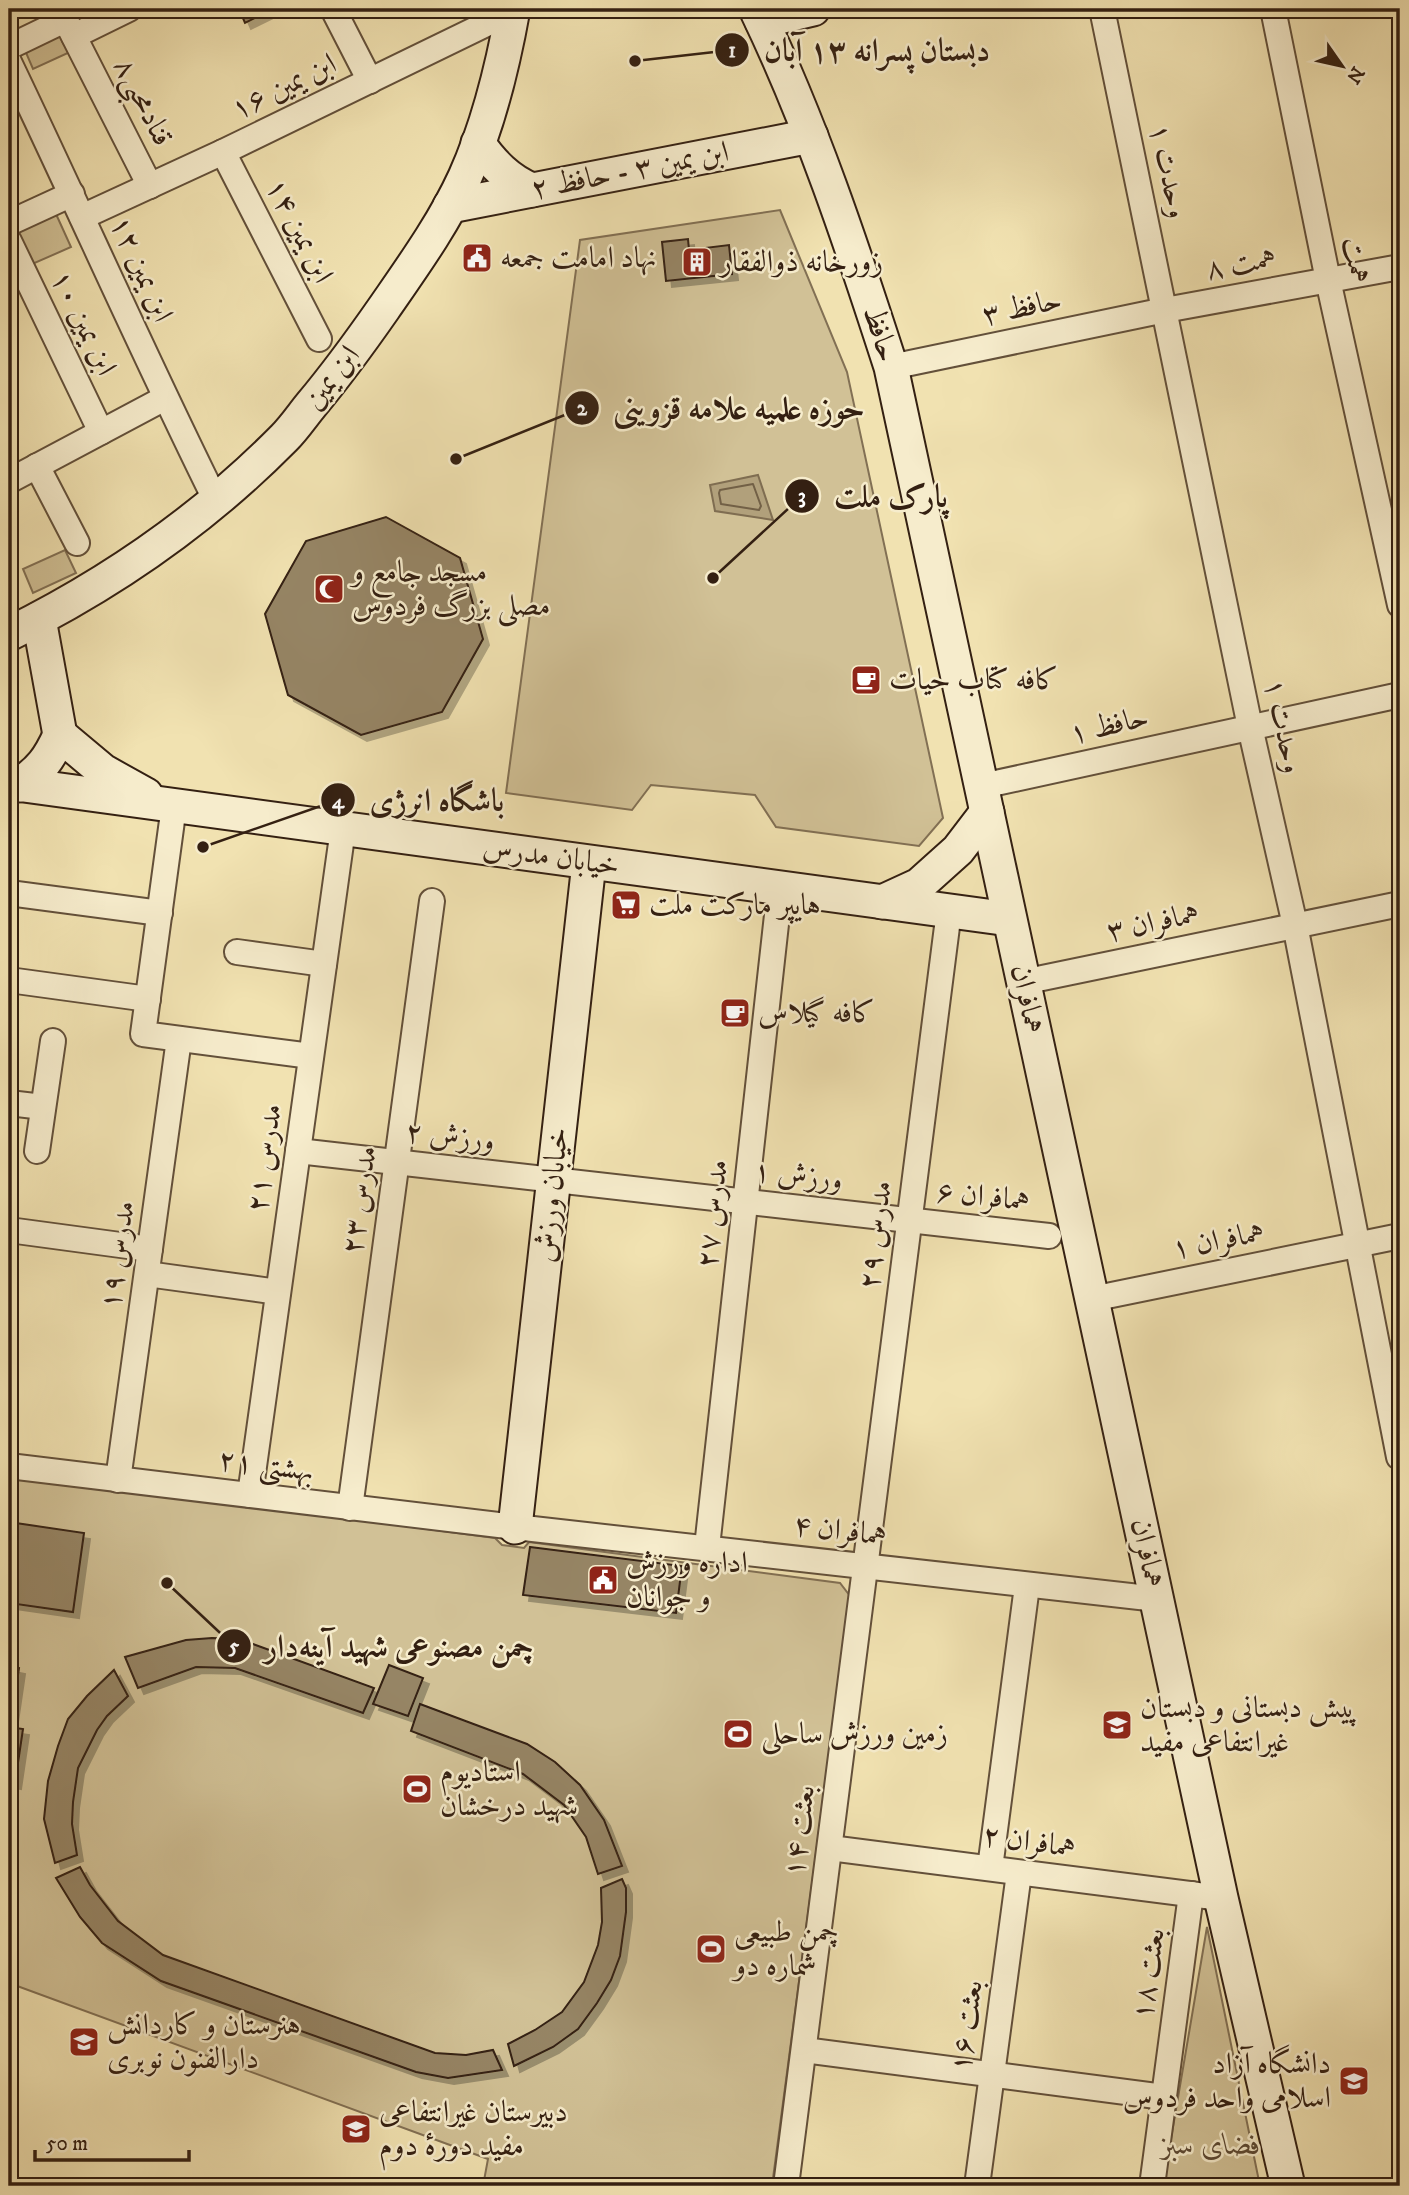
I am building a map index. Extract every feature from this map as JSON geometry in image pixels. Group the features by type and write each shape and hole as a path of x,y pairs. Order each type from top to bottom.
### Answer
{"main road":[{"path":"759,15 813,9"},
{"name":"ابن یمین","path":"9,634 132,565 216,501 285,437 347,362 410,271 465,176 495,90 513,10"},
{"name":"حافظ","path":"759,15 811,136 891,367 1009,919"},
{"name":"ابن یمین ۳ - حافظ ۲","path":"450,206 811,136"},
{"path":"478,143 501,172 514,183 532,190"},
{"path":"14,784 37,773 54,749 60,735 39,619"},
{"path":"60,735 122,784 174,806"},
{"name":"خیابان مدرس","path":"14,784 1009,919"},
{"path":"882,902 919,885 958,850 984,799"},
{"name":"خیابان ورزش","path":"515,1527 589,863"},
{"name":"همافران","path":"1009,919 1157,1599 1206,1896 1288,2186"}],"street":[{"path":"9,47 66,21 129,9"},
{"path":"333,9 370,81"},
{"name":"وحدت ۱","path":"1102,9 1251,727 1295,925 1399,1457"},
{"name":"همت","path":"1273,9 1328,280 1400,605"},
{"name":"ابن یمین ۱۶","path":"82,217 223,152 513,10"},
{"name":"قنادمحبی۸","path":"66,21 150,186"},
{"name":"ابن یمین ۱۲","path":"9,62 165,398 216,501"},
{"name":"ابن یمین ۱۴","path":"223,152 319,339"},
{"path":"9,223 72,194"},
{"name":"ابن یمین ۱۰","path":"9,241 102,432"},
{"name":"همت ۸","path":"1165,310 1400,267"},
{"name":"حافظ ۳","path":"891,367 1165,310"},
{"path":"9,481 165,398"},
{"path":"37,466 77,543"},
{"name":"حافظ ۱","path":"984,799 1251,727 1400,695"},
{"path":"174,806 143,1034 311,1056"},
{"name":"مدرس ۲۱","path":"250,1495 343,829"},
{"name":"مدرس ۲۷","path":"707,1547 780,888"},
{"path":"9,892 160,913"},
{"name":"مدرس ۲۳","path":"350,1508 432,901"},
{"name":"همافران ۳","path":"1023,982 1400,904"},
{"name":"مدرس ۲۹","path":"865,1566 949,911"},
{"path":"237,953 324,964"},
{"path":"9,980 148,999"},
{"name":"مدرس ۱۹","path":"118,1480 179,1038"},
{"path":"37,1151 53,1041"},
{"path":"9,1103 43,1107"},
{"name":"ورزش ۲","path":"298,1151 554,1180"},
{"name":"ورزش ۱","path":"554,1180 910,1220"},
{"name":"همافران ۶","path":"910,1220 1049,1236"},
{"path":"9,1230 150,1249"},
{"name":"همافران ۱","path":"1092,1299 1400,1236"},
{"path":"147,1274 278,1292"},
{"name":"بهشتی ۲۱","path":"9,1466 515,1527"},
{"name":"همافران ۴","path":"515,1527 1157,1599"},
{"name":"بعثت ۱۴","path":"786,2186 865,1566"},
{"path":"990,1868 1027,1586"},
{"name":"همافران ۲","path":"830,1848 1206,1896"},
{"name":"بعثت ۱۶","path":"977,2186 1019,1873"},
{"name":"بعثت ۱۸","path":"1152,2186 1164,2097 1206,1896"},
{"path":"804,2049 1164,2097"}],"green space":[{"path":"61,32 70,52 33,69 24,48"},
{"path":"780,210 847,372 943,818 919,846 776,827 755,795 651,785 632,810 506,793 580,240"},
{"path":"56,214 71,247 30,265 15,232"},
{"path":"65,550 76,573 33,593 23,569"},
{"name":"استادیوم شهید درخشان","path":"9,1474 495,1538 502,1545 524,1548 529,1542 840,1583 850,1596 772,2186 483,2186 488,2159 9,1983"},
{"name":"فضای سبز","path":"1207,1927 1260,2186 1195,2186 1164,2180"}],"water":[{"path":"758,475 773,520 715,511 710,485"}],"building":[{"path":"239,9 273,9 245,23"},
{"name":"زورخانه ذوالفقار","path":"688,239 689,250 729,245 732,274 666,281 662,242"},
{"path":"386,517 460,558 483,639 442,712 361,735 288,695 265,614 306,541"},
{"path":"9,1522 84,1533 73,1612 9,1603"},
{"name":"اداره ورزش و جوانان","path":"530,1547 682,1566 676,1613 523,1595"},
{"path":"239,1639 374,1688 363,1713 235,1668 196,1667 138,1688 125,1657 186,1640"},
{"path":"389,1665 423,1678 408,1716 373,1704"},
{"path":"9,1666 19,1668 12,1716 9,1715"},
{"path":"114,1670 128,1696 97,1730 78,1768 72,1824 77,1855 55,1863 44,1819 48,1781 58,1746 68,1719"},
{"path":"420,1704 527,1744 555,1762 580,1785 604,1820 622,1866 598,1874 586,1837 564,1805 523,1774 411,1731"},
{"path":"9,1727 23,1729 15,1783 9,1782"},
{"path":"80,1867 90,1885 118,1921 163,1955 435,2053 466,2055 493,2050 502,2070 448,2078 416,2072 161,1981 102,1943 80,1917 56,1878"},
{"path":"622,1879 626,1888 626,1912 620,1956 611,1980 578,2029 553,2047 514,2066 508,2044 562,2012 584,1982 598,1945 602,1922 601,1888"}],"place":[{"name":"دبستان پسرانه ۱۳ آبان","path":"635,61"},
{"name":"نهاد امامت جمعه","path":"477,258"},
{"name":"زورخانه ذوالفقار","path":"697,262"},
{"name":"حوزه علمیه علامه قزوینی","path":"456,459"},
{"name":"پارک ملت","path":"713,578"},
{"name":"مسجد جامع و مصلی بزرگ فردوس","path":"329,589"},
{"name":"کافه کتاب حیات","path":"866,680"},
{"name":"باشگاه انرژی","path":"203,847"},
{"name":"هایپر مارکت ملت","path":"626,905"},
{"name":"کافه گیلاس","path":"735,1013"},
{"name":"اداره ورزش و جوانان","path":"603,1580"},
{"name":"چمن مصنوعی شهید آینه‌دار","path":"167,1583"},
{"name":"پیش دبستانی و دبستان غیرانتفاعی مفید","path":"1117,1725"},
{"name":"زمین ورزش ساحلی","path":"738,1734"},
{"name":"استادیوم شهید درخشان","path":"417,1789"},
{"name":"چمن طبیعی شماره دو","path":"711,1949"},
{"name":"هنرستان و کاردانش دارالفنون نوبری","path":"84,2042"},
{"name":"دانشگاه آزاد اسلامی واحد فردوس","path":"1354,2081"},
{"name":"دبیرستان غیرانتفاعی مفید دورهٔ دوم","path":"356,2129"}]}
